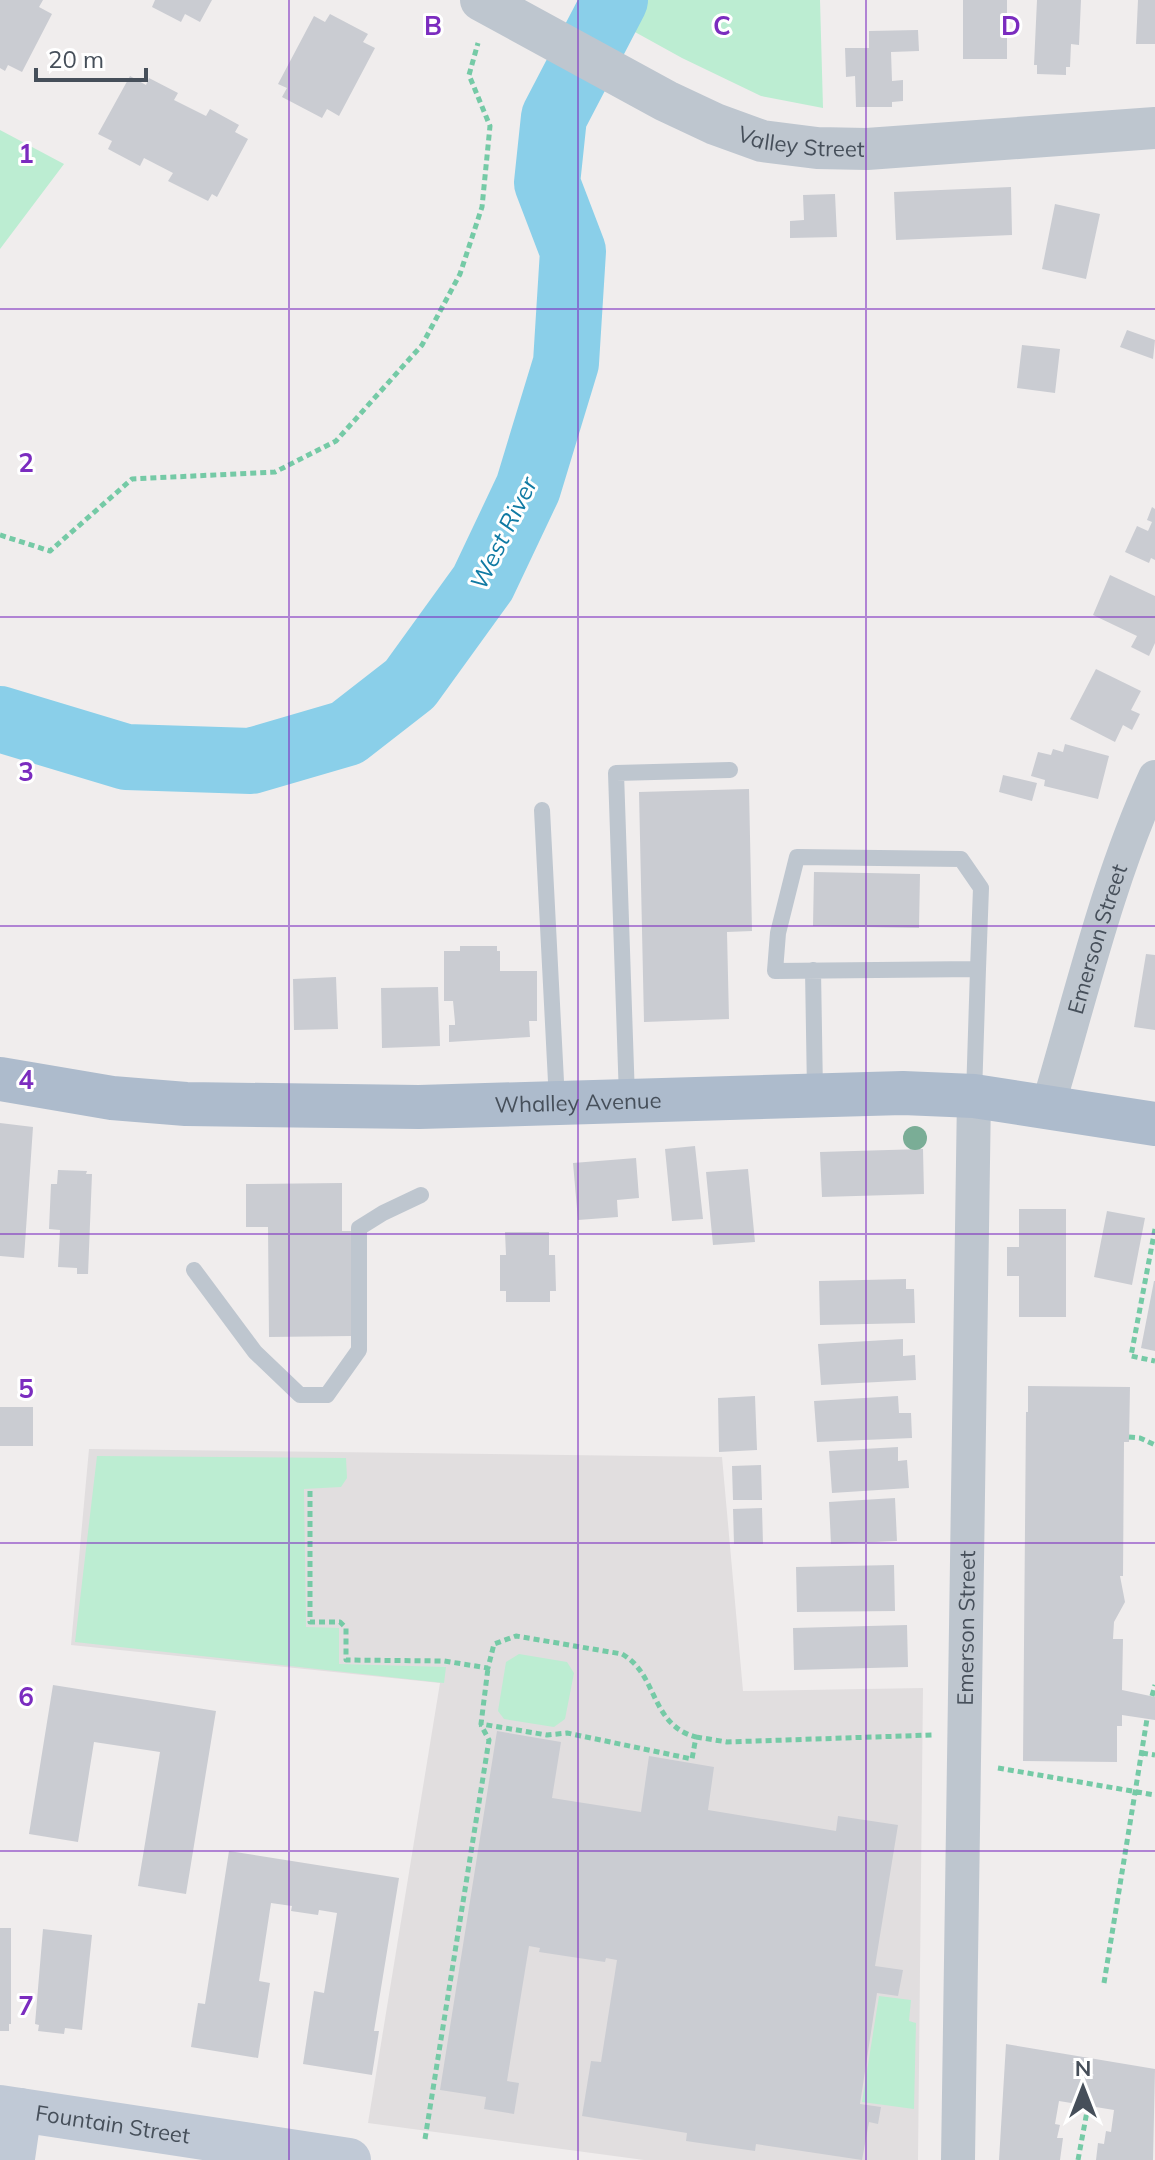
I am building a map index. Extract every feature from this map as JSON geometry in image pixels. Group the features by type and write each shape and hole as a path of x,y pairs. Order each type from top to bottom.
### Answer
{"main road":[{"name":"Whalley Avenue","path":"0,1079 112,1098 186,1104 419,1107 903,1093 974,1096 1155,1124"},
{"name":"Fountain Street","path":"12,2158 10,2109 349,2160"}],"street":[{"name":"Valley Street","path":"481,19 527,25 666,101 762,141 817,148 867,149 1155,128"},
{"name":"Emerson Street","path":"1048,1106 1118,867 1155,777"},
{"name":"Emerson Street","path":"958,2160 974,1096"}],"lane":[{"path":"627,1100 616,773 730,770"},
{"path":"542,810 557,1102"},
{"path":"974,1096 981,888 961,859 797,857 778,933 775,971 978,969"},
{"path":"813,970 815,1095"},
{"path":"194,1270 255,1352 300,1395 327,1395 359,1350 359,1228 421,1195"}],"path":[{"path":"0,535 50,551 132,479 275,472 336,441 422,345 460,274 482,207 490,126 469,75 481,19"},
{"path":"1155,1229 1131,1356 1155,1361"},
{"path":"1129,1437 1155,1445"},
{"path":"310,1491 310,1622 340,1622 346,1628 346,1660 444,1661 488,1668"},
{"path":"425,2139 489,1740 481,1724 494,1644 516,1636 622,1654 638,1668 665,1718 682,1733 696,1737 727,1742 933,1735"},
{"path":"1152,1696 1155,1685"},
{"path":"1104,1983 1147,1719"},
{"path":"481,1724 547,1735 567,1733 692,1759 696,1737"},
{"path":"1142,1753 1155,1755"},
{"path":"994,1767 1155,1795"},
{"path":"1078,2160 1088,2106"}],"shaded area":[{"path":"89,1449 722,1457 743,1691 923,1688 918,2160 644,2160 368,2123 440,1683 71,1645"}],"green space":[{"path":"577,0 820,0 823,108 761,96 682,58"},
{"path":"0,130 64,164 0,249"},
{"path":"97,1456 346,1458 347,1478 341,1487 304,1489 306,1627 339,1628 339,1664 446,1667 444,1683 75,1642"},
{"path":"519,1654 567,1662 574,1673 565,1719 554,1727 504,1719 498,1711 506,1662"},
{"path":"879,1996 911,2000 909,2021 916,2023 914,2109 862,2102"}],"building":[{"path":"0,0 43,0 39,7 52,14 22,72 8,65 5,71 0,68"},
{"path":"155,0 212,0 200,22 185,14 181,22 152,7"},
{"path":"963,0 1007,0 1007,59 963,59"},
{"path":"1037,0 1081,0 1079,45 1071,44 1070,67 1066,67 1066,75 1037,74 1037,65 1034,65"},
{"path":"1138,0 1155,0 1155,44 1136,44"},
{"path":"330,14 368,34 363,42 375,48 339,116 327,109 322,118 282,97 287,88 278,84 314,16 325,22"},
{"path":"918,30 919,51 891,52 892,81 903,80 903,101 892,102 892,107 856,107 855,76 846,77 845,48 869,48 869,31"},
{"path":"130,76 146,85 149,78 178,93 174,100 206,116 210,109 239,125 235,132 248,139 217,197 212,194 208,201 168,181 173,173 144,158 140,166 108,149 112,141 98,134"},
{"path":"1011,187 1012,235 896,240 894,192"},
{"path":"835,194 837,237 790,238 790,221 804,220 803,195"},
{"path":"1055,204 1100,214 1086,279 1042,269"},
{"path":"1127,330 1155,340 1153,359 1120,347"},
{"path":"1022,345 1060,349 1055,393 1017,388"},
{"path":"1152,507 1155,509 1155,560 1151,558 1149,563 1125,552 1137,526 1148,531 1152,522 1147,520"},
{"path":"1110,575 1155,596 1155,643 1149,656 1131,647 1137,636 1093,615"},
{"path":"1096,669 1141,691 1131,710 1140,714 1132,730 1123,725 1115,742 1070,719"},
{"path":"1065,744 1109,756 1098,799 1044,786 1045,780 1031,776 1038,752 1051,755 1053,749 1063,752"},
{"path":"1003,775 1037,783 1032,801 999,792"},
{"path":"749,789 752,931 727,932 729,1019 644,1022 639,792"},
{"path":"814,872 920,874 919,928 813,926"},
{"path":"460,946 497,946 500,971 537,971 537,1021 529,1021 530,1037 449,1042 449,1025 455,1025 455,1022 453,1001 444,1001 444,951 460,951"},
{"path":"1146,954 1155,955 1155,1030 1134,1027"},
{"path":"336,977 338,1029 294,1030 293,979"},
{"path":"438,987 440,1046 382,1048 381,988"},
{"path":"0,1123 33,1127 24,1258 0,1256"},
{"path":"695,1146 703,1219 672,1221 665,1149"},
{"path":"923,1149 924,1194 822,1197 820,1152"},
{"path":"636,1158 639,1198 617,1200 618,1217 578,1220 573,1163"},
{"path":"748,1169 755,1242 713,1245 706,1172"},
{"path":"58,1170 92,1174 88,1274 77,1274 77,1268 58,1267 60,1230 49,1229 51,1184 57,1184"},
{"path":"342,1183 342,1231 351,1231 352,1336 269,1337 268,1227 246,1227 246,1184"},
{"path":"1019,1209 1066,1209 1066,1317 1019,1317 1019,1276 1007,1276 1007,1247 1019,1247"},
{"path":"1107,1211 1145,1218 1132,1285 1094,1277"},
{"path":"505,1232 549,1232 549,1255 555,1255 556,1291 550,1291 550,1302 506,1302 506,1291 500,1291 500,1255 506,1255"},
{"path":"906,1279 906,1289 914,1289 915,1323 820,1325 819,1281"},
{"path":"1155,1281 1155,1351 1141,1348"},
{"path":"903,1339 903,1356 915,1355 916,1380 821,1385 818,1344"},
{"path":"1028,1386 1130,1387 1129,1442 1124,1442 1123,1576 1120,1576 1125,1602 1114,1622 1113,1639 1123,1639 1122,1690 1155,1697 1155,1720 1122,1715 1122,1726 1117,1726 1117,1762 1023,1761"},
{"path":"755,1396 757,1450 719,1452 718,1398"},
{"path":"898,1396 899,1413 911,1413 912,1438 817,1442 814,1401"},
{"path":"0,1407 33,1407 33,1446 0,1446"},
{"path":"898,1447 898,1461 907,1460 909,1488 832,1493 829,1451"},
{"path":"761,1465 762,1500 733,1500 732,1466"},
{"path":"895,1498 897,1541 831,1544 829,1502"},
{"path":"762,1508 763,1544 734,1544 733,1509"},
{"path":"894,1565 895,1611 797,1612 796,1567"},
{"path":"907,1625 908,1667 794,1670 793,1628"},
{"path":"53,1685 216,1711 186,1894 138,1886 160,1752 94,1742 78,1842 29,1834"},
{"path":"497,1731 561,1742 552,1798 641,1812 649,1756 714,1767 708,1810 836,1831 838,1816 898,1825 875,1966 903,1970 898,1996 877,1993 860,2104 881,2107 878,2124 869,2122 862,2160 756,2144 755,2151 686,2141 687,2133 582,2116 591,2061 601,2062 617,1960 606,1958 605,1962 539,1952 540,1948 529,1946 507,2081 519,2083 514,2114 484,2109 486,2097 440,2090"},
{"path":"229,1851 399,1878 374,2031 379,2031 372,2075 303,2064 314,1991 324,1993 337,1913 319,1910 318,1915 291,1911 292,1906 271,1903 259,1981 270,1983 258,2058 191,2047 198,2003 205,2004"},
{"path":"0,1928 11,1928 9,2031 0,2031"},
{"path":"43,1929 92,1935 82,2030 65,2028 64,2034 38,2031 39,2025 35,2024"},
{"path":"1006,2044 1155,2069 1153,2160 1096,2160 1098,2143 1104,2144 1106,2131 1111,2132 1114,2110 1059,2101 1055,2124 1060,2125 1057,2138 1063,2138 1060,2160 999,2160"}],"waterway":[{"name":"West River","path":"0,719 126,757 251,761 347,733 410,684 483,583 528,488 566,363 573,251 547,183 554,117 615,0"}]}
